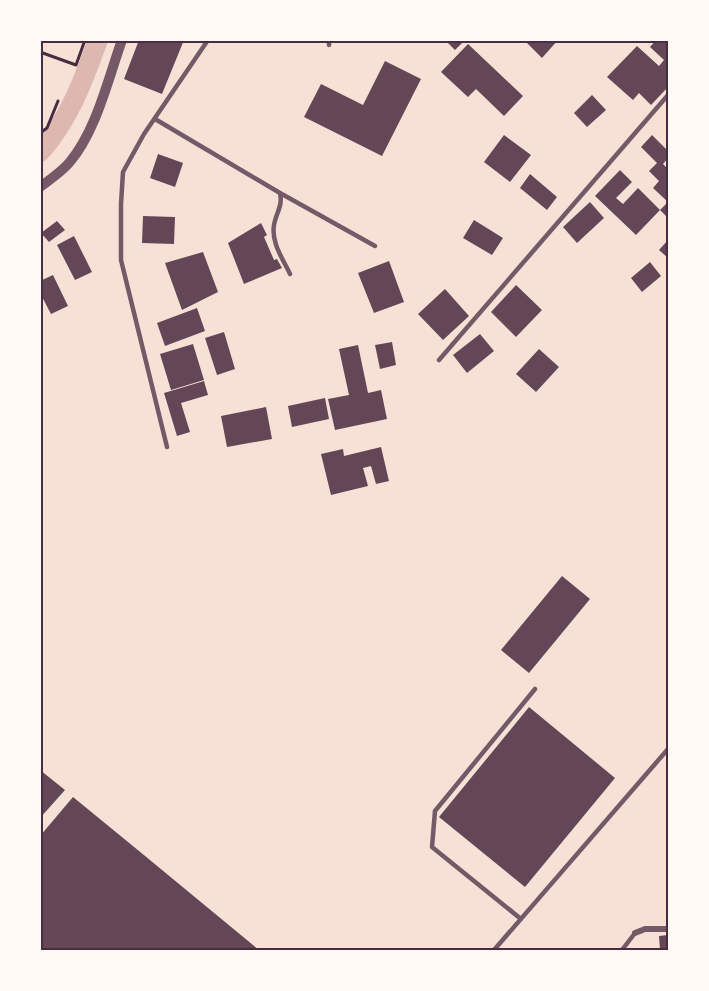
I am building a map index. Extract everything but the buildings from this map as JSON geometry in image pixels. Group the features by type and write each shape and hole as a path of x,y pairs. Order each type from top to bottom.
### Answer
{"street":[{"path":"40,187 60,173 83,143 122,40"},
{"path":"635,933 645,929 669,929"}],"lane":[{"path":"167,447 122,260 123,172 154,119 208,40"},
{"path":"439,360 669,96"},
{"path":"154,119 375,246"},
{"path":"280,193 282,202 274,226 274,243 290,274"},
{"path":"521,919 432,847 435,811 535,689"},
{"path":"494,951 669,750"},
{"path":"622,951 635,933"}],"path":[{"path":"40,52 76,65 85,40"},
{"path":"40,132 47,128 58,100"}],"waterway":[{"path":"40,152 67,113 81,85 98,40"}]}
